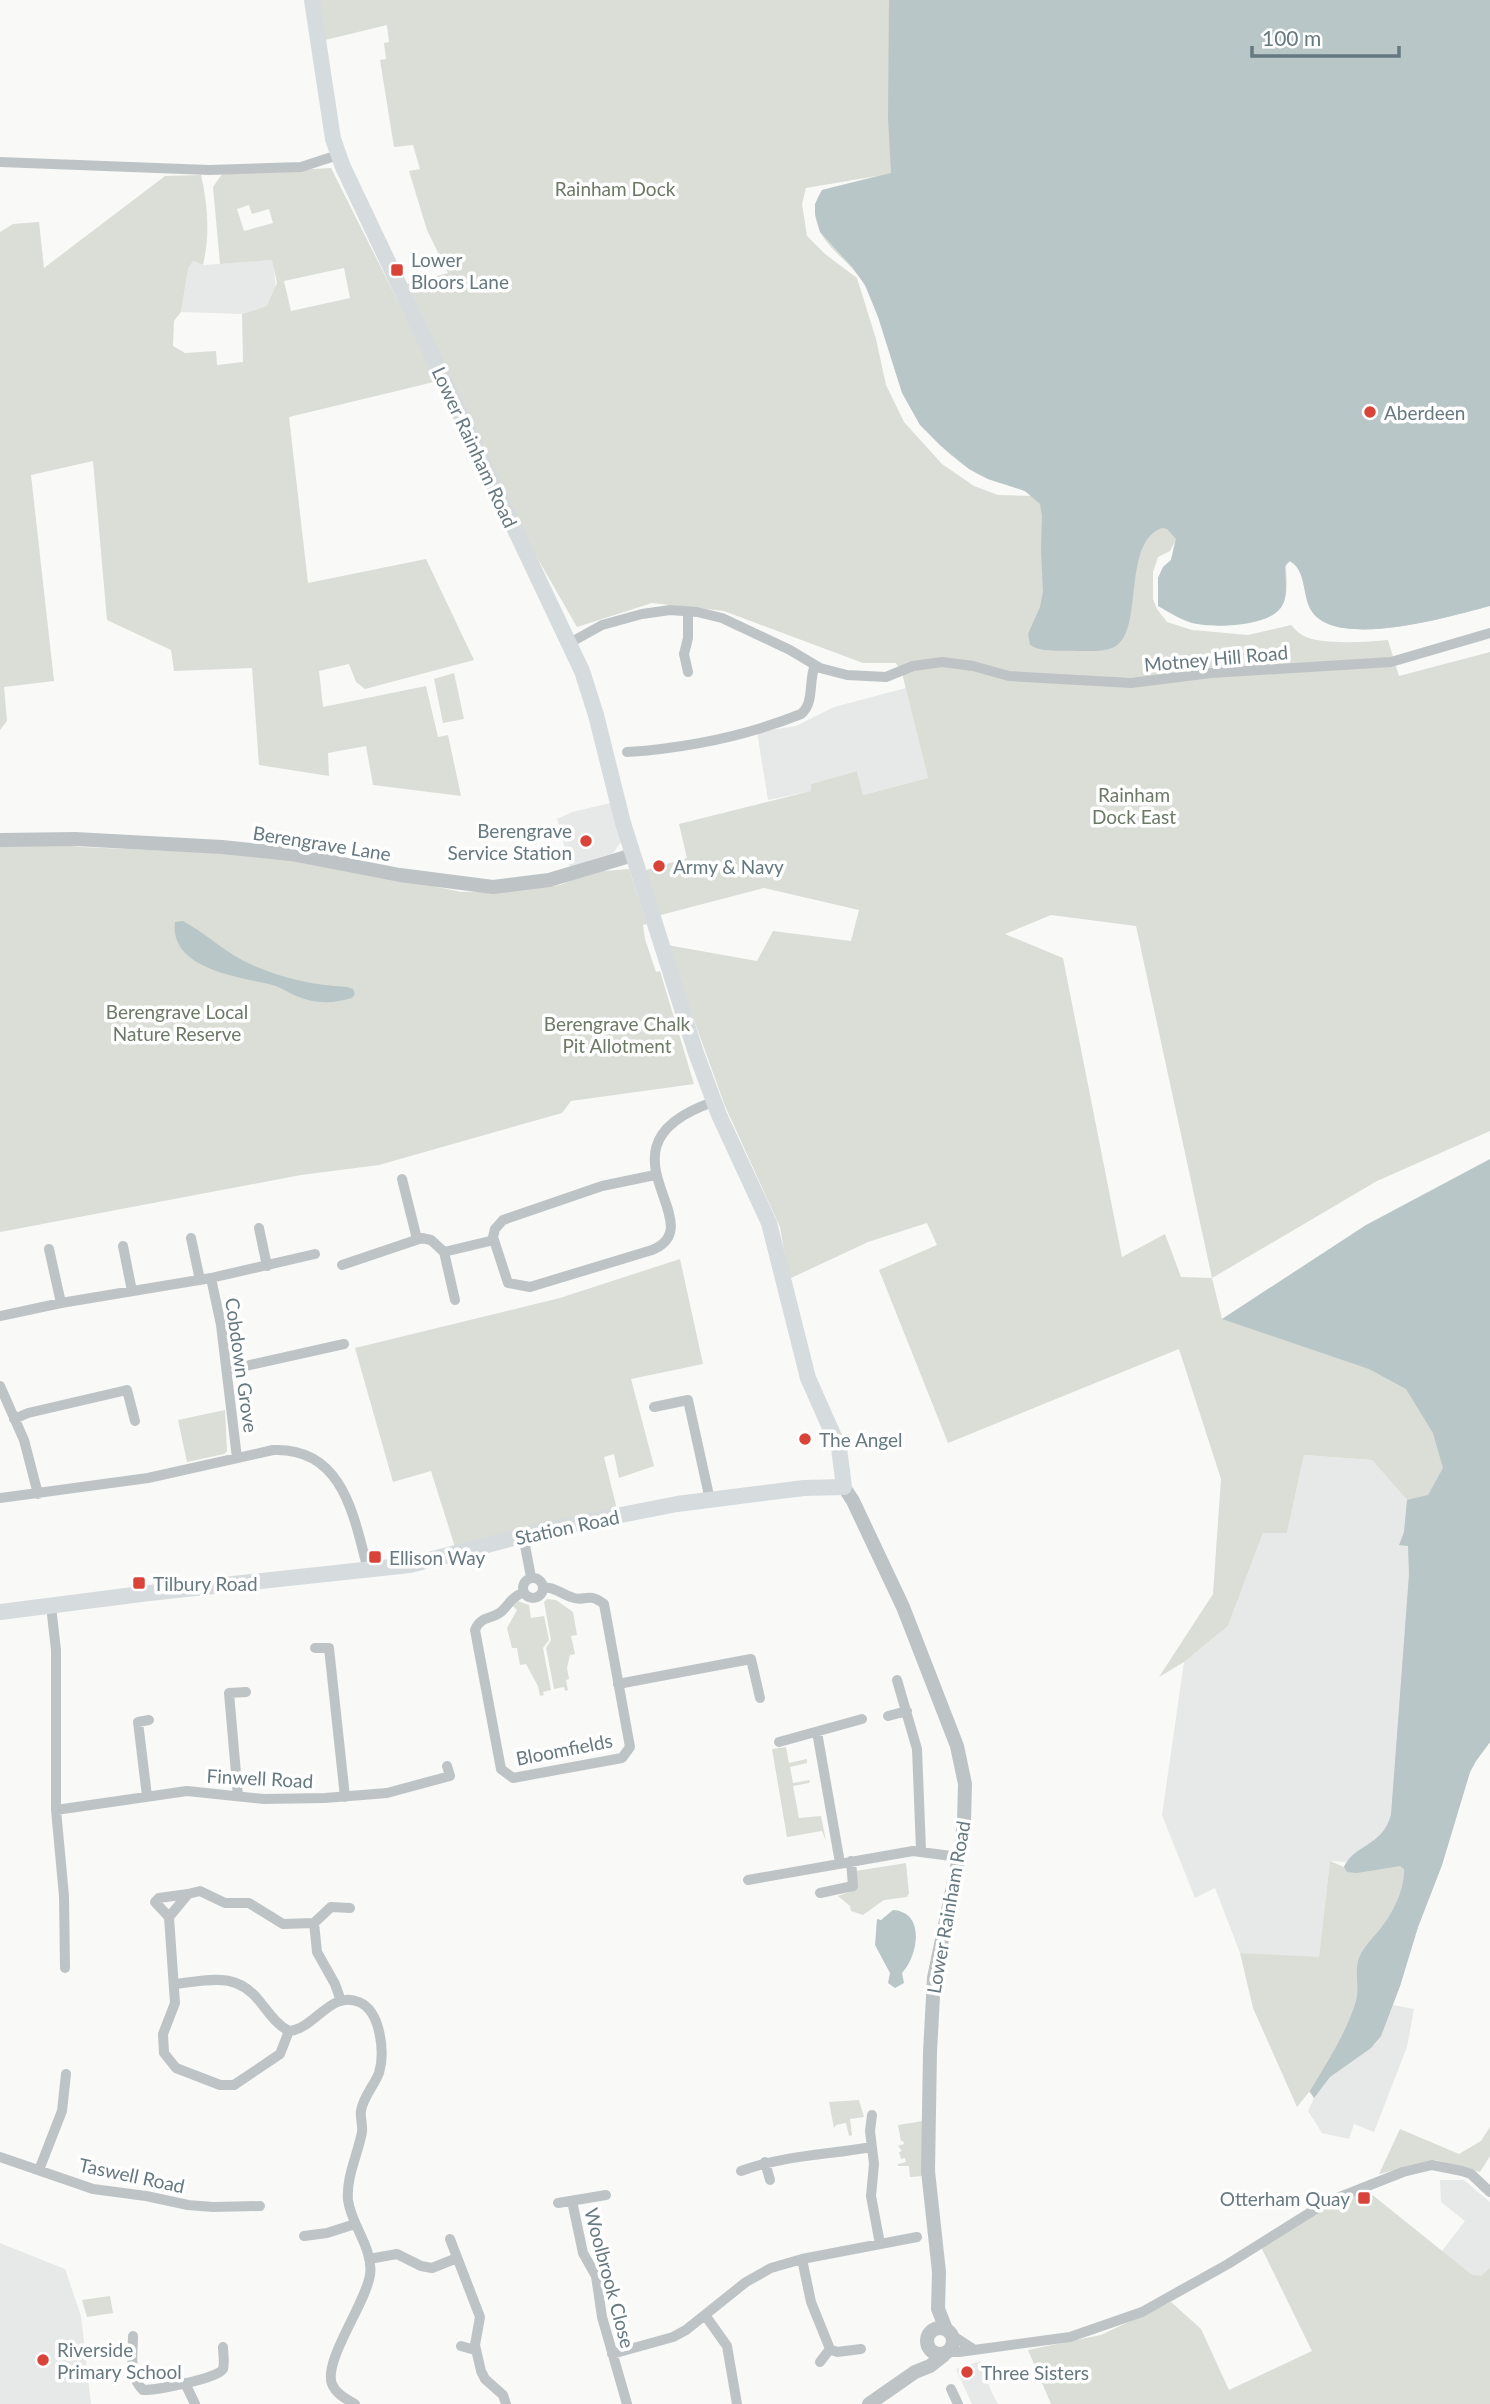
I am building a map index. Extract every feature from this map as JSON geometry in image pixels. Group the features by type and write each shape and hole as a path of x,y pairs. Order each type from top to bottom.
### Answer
{"main road":[{"name":"Lower Rainham Road","path":"312,0 338,155 582,671 596,715 616,800 713,1102 769,1223 808,1378 839,1448 844,1487"},
{"name":"Station Road","path":"0,1612 184,1588 410,1565 523,1535 710,1500 804,1488 844,1487"}],"street":[{"path":"0,162 209,170 301,167 338,155"},
{"name":"Motney Hill Road","path":"567,640 575,640 602,625 642,614 670,610 722,618 790,650 814,665 841,674 886,677 913,666 942,662 973,666 1009,676 1131,683 1211,673 1391,662 1490,633"},
{"path":"688,612 688,638 684,654 688,672"},
{"path":"627,752 712,740 801,715 809,703 810,677 814,665"},
{"name":"Berengrave Lane","path":"0,840 75,839 222,847 291,854 423,879 493,887 559,878 633,855"},
{"path":"655,1175 601,1186 503,1220 495,1229 494,1240 508,1283 530,1287 656,1249 668,1239 672,1223 655,1175 657,1146 667,1127 684,1114 713,1102"},
{"path":"401,1179 417,1239"},
{"path":"259,1228 267,1266"},
{"name":"Cobdown Grove","path":"191,1238 206,1279 228,1370 237,1458"},
{"path":"341,1265 417,1239 431,1240 444,1252 455,1300"},
{"path":"444,1252 494,1240"},
{"path":"123,1247 132,1290"},
{"path":"38,1262 50,1254 61,1303"},
{"path":"0,1316 132,1290 206,1279 315,1254"},
{"path":"228,1370 344,1343"},
{"path":"0,1386 30,1461 38,1494"},
{"path":"15,1419 28,1413 127,1390 135,1421"},
{"path":"654,1407 688,1400 710,1500"},
{"path":"0,1498 148,1478 283,1450 305,1455 321,1465 338,1482 345,1492 368,1570"},
{"name":"Lower Rainham Road","path":"844,1487 887,1570 957,1746 962,1767 965,1794 964,1830 938,1954 931,2025 928,2160 939,2272 938,2309 949,2332"},
{"path":"523,1535 531,1577"},
{"name":"Bloomfields","path":"531,1577 540,1579 544,1587 542,1593 535,1598 524,1592 524,1583 531,1577"},
{"name":"Bloomfields","path":"524,1592 512,1598 500,1613 483,1618 475,1630 501,1769 513,1778 622,1758 630,1746 604,1604 593,1597 574,1599 559,1589 544,1587"},
{"path":"51,1606 56,1650 56,1810 64,1896 65,1968"},
{"path":"315,1648 329,1648 345,1797"},
{"path":"618,1684 751,1659 760,1698"},
{"path":"897,1680 918,1756 921,1850"},
{"path":"238,1796 229,1693 246,1692"},
{"path":"888,1716 906,1711"},
{"path":"779,1742 862,1719"},
{"path":"147,1796 138,1722 149,1720"},
{"path":"817,1732 845,1862 853,1886 820,1893"},
{"name":"Finwell Road","path":"56,1810 187,1791 284,1800 387,1793 450,1776 447,1766"},
{"path":"748,1880 921,1850 959,1857"},
{"path":"289,2031 280,2054 234,2085 220,2085 173,2065 166,2057 163,2046 163,2034 175,2003 169,1917 155,1902 159,1898 200,1891 225,1903 249,1903 283,1924 314,1923 331,1907 350,1908"},
{"path":"169,1917 188,1894"},
{"path":"314,1923 317,1952 341,2001"},
{"path":"175,1984 234,1980 251,1991 272,2018 289,2031"},
{"path":"289,2031 302,2028 330,2006 341,2001 358,2001 367,2007 376,2019 380,2040 380,2069 361,2109 362,2130 348,2198 371,2272 330,2374 332,2384 339,2394 355,2404"},
{"path":"39,2170 62,2111 66,2074"},
{"path":"872,2115 872,2203 880,2244"},
{"path":"740,2171 765,2162 872,2147"},
{"name":"Taswell Road","path":"0,2157 93,2189 146,2196 177,2204 213,2207 260,2206"},
{"path":"765,2162 771,2180"},
{"path":"973,2349 949,2332 937,2328 928,2338 933,2353 1028,2344 1070,2336 1142,2312 1228,2264 1327,2202 1403,2172 1432,2165 1462,2171 1471,2174 1490,2193"},
{"name":"Woolbrook Close","path":"558,2203 607,2195"},
{"name":"Woolbrook Close","path":"572,2201 583,2253 596,2276 602,2317 627,2404"},
{"path":"304,2236 327,2233 355,2224"},
{"path":"612,2354 673,2337 753,2277 771,2268 802,2259 917,2237"},
{"path":"450,2239 481,2317 475,2350 482,2376 501,2392 506,2404"},
{"path":"369,2259 397,2254 432,2268 457,2258"},
{"path":"802,2259 811,2302 830,2349 837,2352 861,2349"},
{"name":"Lower Rainham Road","path":"915,2372 916,2362 928,2338 930,2321 938,2309"},
{"path":"705,2315 727,2346 737,2404"},
{"path":"869,2404 946,2353 953,2344 949,2332"},
{"path":"132,2336 133,2376 136,2384 143,2390 218,2374 222,2371 223,2347"},
{"path":"461,2346 475,2350"},
{"path":"820,2362 830,2349"},
{"path":"185,2383 195,2404"},
{"path":"951,2389 958,2404"}],"shaded area":[{"path":"889,0 1490,0 1490,606 1398,627 1347,628 1327,623 1313,613 1300,571 1290,561 1285,566 1285,600 1277,612 1255,622 1228,626 1192,623 1158,606 1158,578 1163,567 1171,560 1176,539 1167,529 1162,528 1149,537 1142,550 1129,624 1123,638 1114,647 1096,651 1053,651 1030,645 1028,634 1040,607 1043,592 1040,504 1025,491 988,479 969,469 920,425 902,393 865,285 820,232 815,214 815,204 822,190 891,173 888,118"},
{"path":"273,260 276,290 268,306 242,314 181,312 188,269 193,261 203,265"},
{"path":"906,688 928,778 863,795 857,771 811,784 812,791 768,800 757,732 796,726 834,707"},
{"path":"610,803 621,842 613,853 570,867 557,819 572,812"},
{"path":"183,921 234,956 254,966 293,979 347,987 353,989 355,994 344,1000 316,1001 272,985 208,968 183,950 176,938 175,922"},
{"path":"1490,1159 1490,1742 1470,1772 1442,1865 1381,2036 1371,2048 1330,2077 1314,2098 1310,2091 1342,2036 1356,2001 1359,1958 1390,1915 1403,1885 1404,1869 1400,1866 1357,1873 1347,1872 1344,1867 1354,1854 1381,1833 1391,1815 1409,1574 1408,1546 1399,1545 1404,1532 1407,1500 1428,1495 1443,1468 1433,1433 1406,1389 1369,1369 1222,1319 1366,1225"},
{"path":"1304,1455 1372,1460 1407,1500 1404,1532 1399,1544 1408,1545 1409,1574 1391,1815 1388,1826 1374,1841 1345,1862 1330,1861 1319,1958 1240,1953 1215,1888 1195,1898 1162,1815 1184,1662 1228,1626 1263,1533 1287,1533"},
{"path":"893,1910 911,1918 916,1936 912,1956 902,1973 904,1983 895,1988 888,1983 890,1973 875,1945 877,1919 881,1920"},
{"path":"1393,2005 1414,2009 1407,2047 1374,2132 1354,2124 1349,2139 1322,2133 1308,2111 1314,2098 1330,2077 1376,2043"},
{"path":"1440,2180 1464,2180 1490,2202 1490,2275 1475,2280 1442,2251 1465,2221 1441,2202"},
{"name":"Riverside Primary School","path":"0,2243 65,2269 81,2316 91,2404 0,2404"},
{"path":"980,2361 998,2404 972,2404 956,2369"}],"green space":[{"path":"314,0 1490,0 1490,606 1398,627 1347,628 1327,623 1313,613 1302,577 1295,565 1289,561 1286,562 1286,596 1275,613 1254,622 1202,625 1184,620 1158,606 1158,578 1163,567 1171,560 1175,542 1170,551 1158,557 1153,572 1153,599 1157,609 1167,622 1192,630 1248,635 1291,625 1302,635 1321,641 1388,640 1399,676 1490,652 1490,1131 1377,1181 1212,1278 1222,1319 1428,1198 1490,1742 1470,1772 1442,1865 1381,2036 1371,2048 1330,2077 1314,2098 1309,2092 1297,2107 1253,2008 1240,1953 1319,1957 1330,1861 1344,1867 1349,1859 1381,1833 1391,1815 1409,1574 1408,1546 1399,1545 1404,1532 1407,1500 1372,1460 1304,1455 1287,1533 1263,1533 1228,1626 1184,1662 1159,1677 1213,1594 1221,1479 1179,1349 948,1443 879,1270 937,1245 927,1223 868,1242 789,1279 780,1227 725,1106 667,945 757,961 773,931 851,941 859,910 764,888 657,916 643,871 687,858 679,824 811,791 811,784 857,771 863,795 928,778 902,673 896,663 863,663 724,611 652,603 577,627 523,533 407,284 448,273 427,230 409,171 420,169 413,145 394,147 380,60 386,59 384,43 389,42 387,25 321,41","holes":["877,176 822,190 817,198 815,212 821,234 864,284 882,326 901,387 923,426 945,450 968,468 1032,496 998,495 974,486 942,464 904,422 886,385 876,339 857,278 825,254 807,236 802,204 806,188","1051,915 1136,926 1212,1278 1181,1277 1165,1234 1122,1257 1063,958 1005,934"]},
{"path":"331,168 438,381 289,417 308,583 426,559 474,660 365,689 356,682 349,664 319,671 323,707 426,686 438,737 448,735 461,796 373,785 366,746 328,753 329,776 259,765 252,668 174,671 171,650 107,620 93,461 31,475 54,681 4,687 7,721 0,730 0,232 13,224 39,222 44,268 165,176 201,175 207,243 203,265 193,261 188,269 181,312 174,321 173,346 185,353 216,351 217,365 243,362 242,314 267,306 277,283 272,260 220,264 213,187 222,174","holes":["249,205 252,214 269,209 273,223 244,231 237,209","344,268 350,298 291,311 284,281"]},
{"path":"454,673 464,719 443,723 434,679"},
{"name":"Berengrave Local Nature Reserve","path":"41,843 249,854 346,868 461,892 513,891 560,885 592,872 629,869 647,924 643,925 645,939 656,972 660,971 694,1084 571,1101 562,1113 379,1165 301,1175 0,1232 0,845"},
{"path":"680,1259 703,1364 631,1379 654,1466 619,1478 614,1454 604,1457 618,1513 455,1547 431,1471 393,1482 355,1348 560,1298"},
{"path":"225,1410 227,1451 187,1462 178,1420"},
{"path":"547,1599 556,1600 573,1612 577,1635 571,1636 575,1654 570,1655 567,1668 569,1679 566,1680 568,1690 565,1691 564,1687 554,1689 546,1648 551,1640 544,1602"},
{"path":"518,1601 529,1605 531,1618 544,1616 549,1640 543,1648 551,1690 543,1692 544,1695 540,1696 538,1686 526,1664 520,1665 517,1648 512,1648 507,1628 517,1610 513,1606"},
{"path":"786,1747 789,1763 807,1759 807,1763 790,1767 793,1783 810,1780 809,1783 793,1786 799,1818 821,1816 826,1841 822,1831 787,1837 772,1749"},
{"path":"906,1863 909,1893 907,1897 884,1900 863,1915 851,1911 850,1906 838,1896 855,1890 856,1871"},
{"path":"859,2100 864,2117 850,2119 852,2135 849,2136 846,2123 834,2128 829,2102"},
{"path":"923,2121 923,2176 910,2177 909,2166 898,2166 906,2162 905,2158 901,2159 899,2152 902,2151 898,2146 904,2144 898,2125"},
{"path":"1490,2127 1490,2156 1480,2172 1436,2160 1379,2174 1400,2129 1459,2154 1481,2141"},
{"path":"1370,2193 1472,2275 1481,2276 1490,2268 1490,2404 1051,2404 1028,2350 1101,2335 1171,2302 1201,2329 1229,2390 1312,2351 1261,2247 1329,2206"},
{"path":"110,2296 113,2313 87,2317 82,2300"}],"place":[{"name":"Lower Bloors Lane","path":"397,270"},
{"name":"Aberdeen","path":"1370,412"},
{"name":"Berengrave Service Station","path":"586,841"},
{"name":"Army & Navy","path":"659,866"},
{"name":"The Angel","path":"805,1439"},
{"name":"Ellison Way","path":"375,1557"},
{"name":"Tilbury Road","path":"139,1583"},
{"name":"Otterham Quay","path":"1364,2198"},
{"name":"Riverside Primary School","path":"43,2360"},
{"name":"Three Sisters","path":"967,2372"}],"park label":[{"name":"Rainham Dock","path":"615,188"},
{"name":"Rainham Dock East","path":"1134,805"},
{"name":"Berengrave Chalk Pit Allotment","path":"617,1034"}]}
